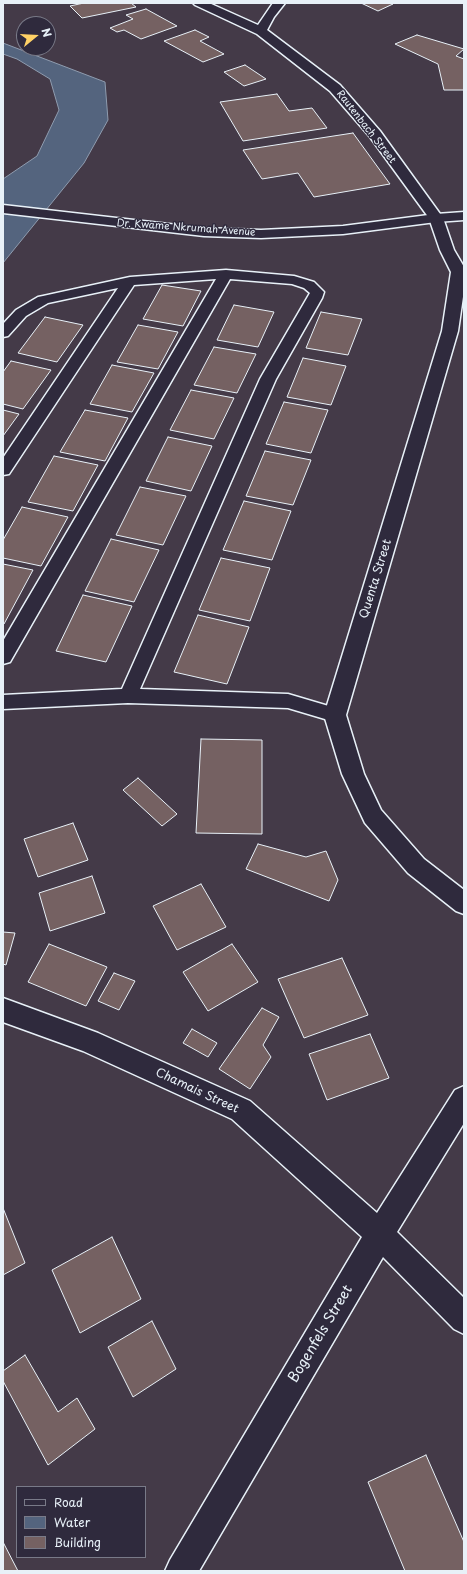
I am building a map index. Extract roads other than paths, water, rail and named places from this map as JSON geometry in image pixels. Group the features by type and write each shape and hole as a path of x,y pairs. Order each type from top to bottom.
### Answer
{"street":[{"name":"Rautenbach Street","path":"199,3 261,31 335,88 374,134 436,218"},
{"path":"261,31 269,16 279,3"},
{"name":"Dr. Kwame Nkrumah Avenue","path":"3,210 204,232 261,234 343,230 436,218 464,216"},
{"name":"Quenta Street","path":"335,715 450,331 459,272 447,250 436,218"},
{"path":"335,715 353,774 373,816 416,866 464,904"},
{"name":"Chamais Street","path":"3,1010 89,1041 241,1110 380,1234 464,1319"},
{"name":"Bogenfels Street","path":"181,1571 380,1234 464,1099"}],"lane":[{"path":"3,333 21,313 43,300 130,281 226,274 294,280 309,285 316,292 315,298 268,379 128,696"},
{"path":"3,657 226,274"},
{"path":"3,470 130,281"},
{"path":"3,702 128,696 288,701 335,715"}],"water":[{"path":"3,43 16,48 16,56 37,56 105,82 108,120 84,163 3,263 3,179 37,156 59,110 50,79 17,59 3,54"}]}
